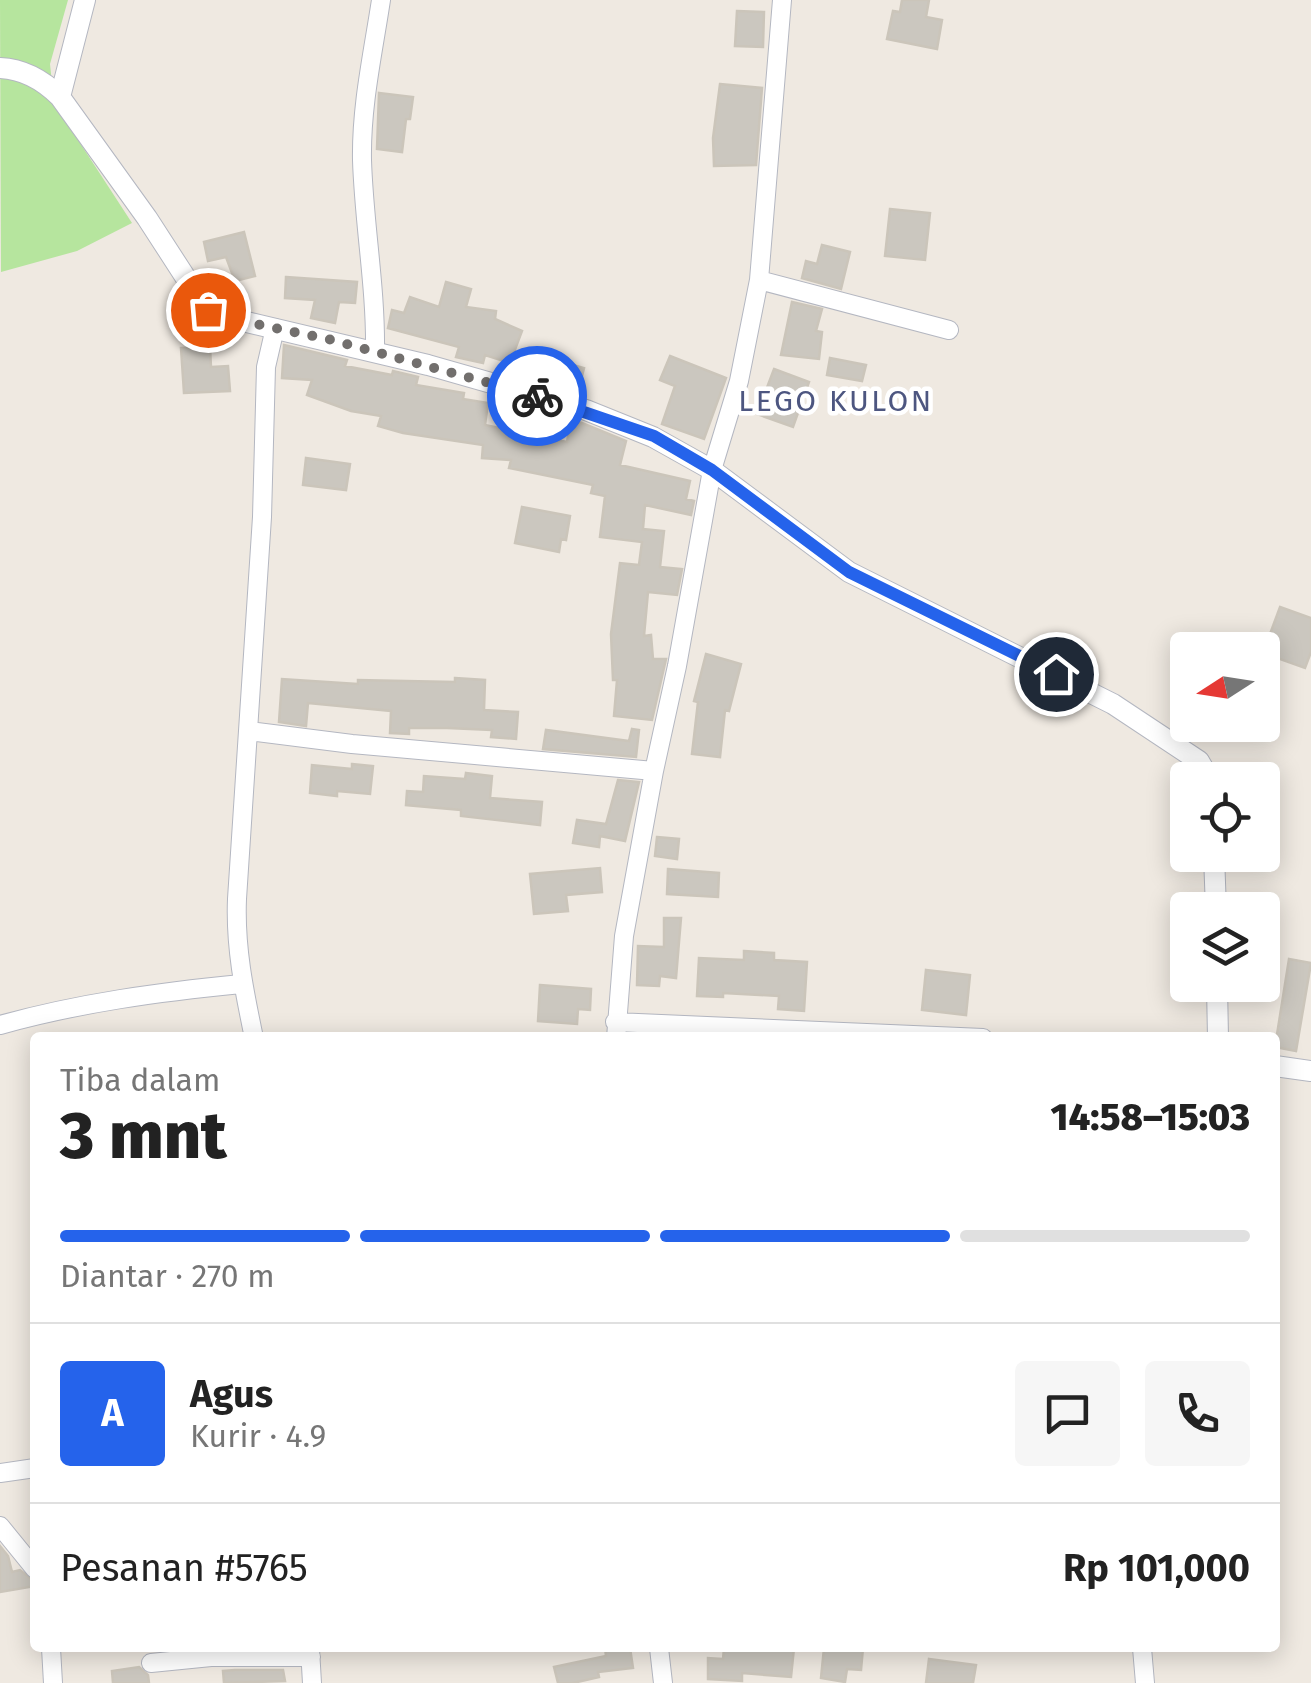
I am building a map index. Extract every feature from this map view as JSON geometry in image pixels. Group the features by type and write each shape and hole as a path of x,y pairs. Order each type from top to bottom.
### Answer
{"street":[{"path":"60,97 85,0"},
{"path":"375,352 376,305 362,159 363,116 381,0"},
{"path":"707,1032 615,1030 624,936 712,470 739,381 760,280 782,0"},
{"path":"0,68 27,74 60,97 213,314 375,352 586,410 654,436 712,470 849,572 1028,658 1112,704 1199,762"},
{"path":"760,280 949,330"},
{"path":"253,1032 241,984 236,899 250,730 266,367 274,328"},
{"path":"250,730 368,746 654,771"},
{"path":"0,1025 60,1008 241,984"},
{"path":"1217,1002 1218,1032"},
{"path":"1280,1067 1311,1071"},
{"path":"0,1472 30,1469"},
{"path":"0,1526 30,1563"},
{"path":"51,1652 53,1683"},
{"path":"151,1662 310,1652 312,1683"},
{"path":"660,1652 664,1683"},
{"path":"1142,1652 1146,1683"}],"green space":[{"path":"0,0 68,0 50,64 54,103 132,223 77,251 1,272"}],"building":[{"path":"902,0 929,0 926,17 942,20 937,49 887,39 893,11 900,12"},
{"path":"737,11 764,12 763,47 735,46"},
{"path":"720,84 762,88 756,165 714,166 713,138"},
{"path":"379,93 413,97 402,152 377,149"},
{"path":"890,209 930,213 925,260 885,256"},
{"path":"244,232 255,276 235,281 226,257 208,261 204,242"},
{"path":"822,245 850,252 841,289 802,278 806,261 817,264"},
{"path":"286,277 357,282 355,303 339,302 335,323 311,318 315,300 285,298"},
{"path":"446,282 471,289 466,307 496,311 495,319 522,331 510,363 485,355 483,363 456,357 459,347 388,328 392,310 404,313 410,297 439,307"},
{"path":"792,302 822,309 816,331 822,332 819,359 781,355"},
{"path":"284,345 347,360 345,366 418,377 416,385 464,393 463,399 488,403 485,425 567,442 571,420 582,423 626,441 620,465 690,481 686,499 694,501 691,515 645,505 643,529 664,531 660,567 682,569 677,595 648,592 644,636 651,635 653,659 666,659 652,720 614,716 617,680 613,680 611,634 620,563 639,565 642,542 600,537 605,496 591,493 593,485 509,468 511,460 482,458 483,445 378,426 381,416 351,411 307,395 312,380 282,378"},
{"path":"210,347 211,367 228,366 230,391 184,393 181,348"},
{"path":"538,355 584,368 579,388 532,375"},
{"path":"670,356 726,378 704,439 662,424 675,386 660,380"},
{"path":"830,358 866,365 862,381 827,375"},
{"path":"774,369 809,382 793,427 757,414"},
{"path":"306,458 350,464 346,490 303,485"},
{"path":"522,507 570,516 566,540 561,539 559,552 515,543"},
{"path":"1280,607 1311,618 1311,652 1305,668 1280,659 1280,632 1271,632"},
{"path":"706,654 741,664 729,711 725,710 720,757 692,754 698,702 694,701"},
{"path":"455,678 485,680 484,710 518,712 516,739 491,737 492,730 409,728 409,734 390,733 391,711 308,703 306,726 279,722 282,679 358,684 358,680 455,682"},
{"path":"632,729 639,730 636,757 543,749 546,730 629,741"},
{"path":"352,764 373,766 370,794 310,793 312,765 352,769"},
{"path":"466,773 492,776 490,798 542,802 540,825 461,816 461,810 406,805 407,791 423,792 424,776 465,779"},
{"path":"618,780 639,782 625,841 600,836 599,847 573,843 577,820 606,824"},
{"path":"657,837 679,839 677,859 655,856"},
{"path":"600,868 602,892 566,895 568,911 534,914 530,874"},
{"path":"668,869 719,873 718,897 667,894"},
{"path":"664,918 681,918 676,978 660,976 659,986 637,985 638,946 664,947"},
{"path":"744,951 774,953 774,960 807,962 804,1011 778,1009 779,996 697,996 699,958 744,960"},
{"path":"1289,959 1311,963 1296,1051 1280,1048 1277,1032"},
{"path":"926,970 970,975 966,1015 922,1010"},
{"path":"540,985 591,989 590,1010 578,1009 577,1024 538,1021"},
{"path":"0,1546 8,1556 12,1572 20,1570 30,1578 30,1587 0,1592"},
{"path":"606,1652 631,1652 633,1668 558,1683 554,1667 606,1656"},
{"path":"724,1652 794,1652 791,1677 742,1673 742,1681 708,1679 708,1658 723,1659"},
{"path":"824,1652 863,1652 861,1670 847,1669 845,1682 821,1678"},
{"path":"929,1659 976,1665 973,1683 926,1683"},
{"path":"139,1667 148,1675 149,1683 113,1683 112,1671"},
{"path":"283,1670 285,1681 224,1683 223,1671"}],"way so far":[{"path":"208,310 218,316 428,364 537,396"}],"district":[{"name":"LEGO KULON","path":"836,401"}],"route":[{"path":"537,396 654,436 712,470 849,572 1056,674"}]}
